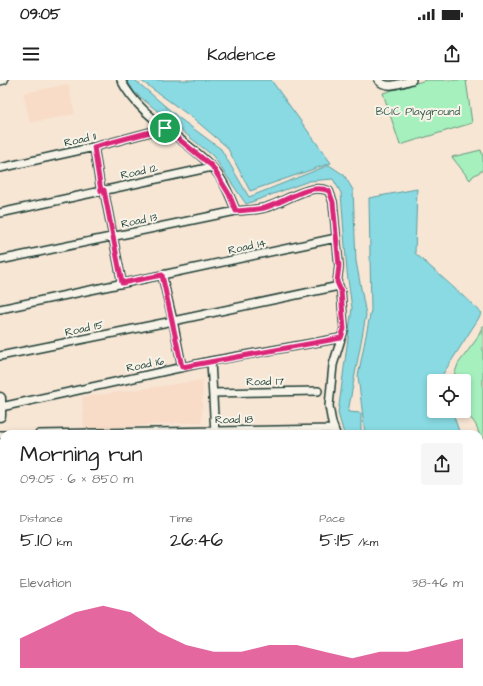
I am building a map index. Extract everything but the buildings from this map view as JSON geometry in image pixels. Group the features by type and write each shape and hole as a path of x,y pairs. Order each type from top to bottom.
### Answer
{"street":[{"path":"0,81 4,80"},
{"path":"121,80 134,100 165,128 212,166 229,194 236,211"},
{"path":"378,80 380,83 389,85 412,80"},
{"name":"Road 11","path":"0,168 94,147 165,128"},
{"path":"0,310 122,283 94,147"},
{"name":"Road 12","path":"0,213 212,166"},
{"name":"Road 13","path":"0,260 236,211 265,208 305,192 323,189 329,191 332,196 336,238"},
{"path":"334,430 330,406 333,365 344,329 341,291 337,282 339,266 336,238"},
{"name":"Road 14","path":"122,283 336,238"},
{"path":"162,275 182,367"},
{"name":"Road 15","path":"0,356 172,320 201,316 339,286"},
{"name":"Road 16","path":"0,407 211,361 341,338"},
{"path":"211,361 215,430"},
{"name":"Road 17","path":"213,393 318,391"},
{"path":"0,510 0,595"}],"shaded area":[{"path":"68,84 75,114 30,123 23,93"},
{"path":"203,380 202,422 84,429 82,397"}],"green space":[{"name":"BCIC Playground","path":"426,80 466,80 472,123 400,145 383,93"},
{"path":"481,150 483,157 483,170 473,176 470,180 452,157"},
{"path":"483,325 483,430 478,430 471,418 471,374 454,374 458,364 476,340"}],"water":[{"path":"127,80 135,80 179,118 221,149 249,197 329,165 344,175 353,190 356,261 366,315 348,412 361,413 361,430 343,430 338,413 352,308 347,272 341,193 333,179 309,181 246,204 213,156 134,92"},
{"path":"140,80 271,80 331,163 250,191 227,147 194,119"},
{"path":"417,189 415,253 482,313 443,374 427,374 427,418 454,418 459,430 365,430 358,376 371,310 369,198"}],"route":[{"path":"165,128 212,166 229,194 236,211 265,208 311,190 323,189 329,191 332,196 336,229 339,266 337,282 341,291 344,329 341,338 182,367 162,275 122,283 104,190 101,191 94,147 165,128"}]}
